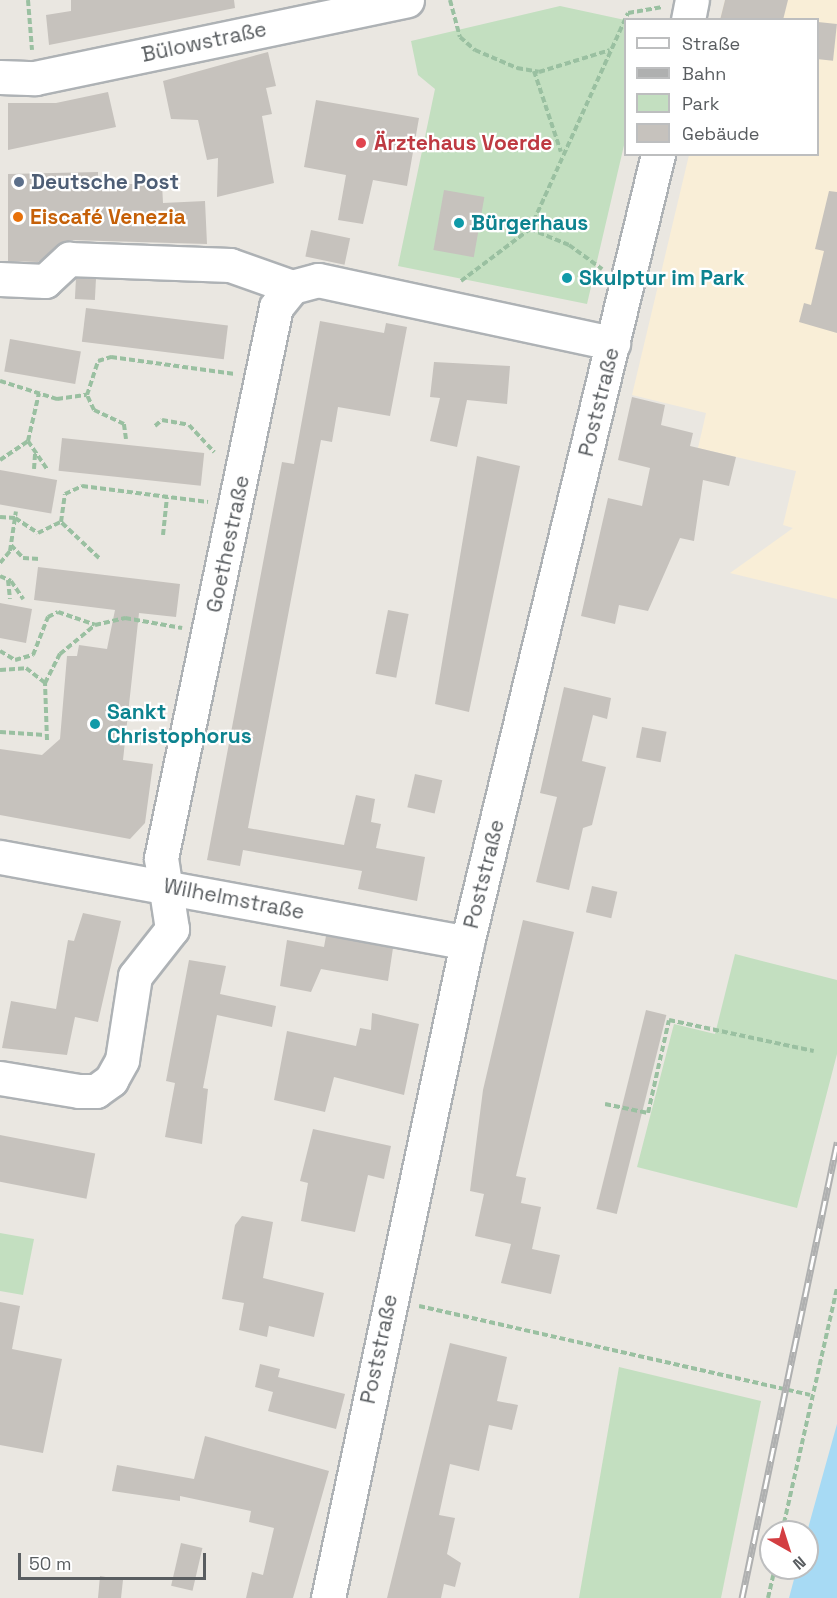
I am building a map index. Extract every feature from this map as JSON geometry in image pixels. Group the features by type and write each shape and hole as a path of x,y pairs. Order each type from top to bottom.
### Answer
{"street":[{"name":"Bülowstraße","path":"0,77 35,78 407,0"},
{"path":"688,18 691,0"},
{"name":"Poststraße","path":"328,1598 389,1300 467,943 658,156"},
{"path":"0,279 45,281 69,259 230,265 292,287 318,280 613,344"},
{"name":"Goethestraße","path":"0,1078 79,1091 96,1091 111,1080 122,1060 135,976 172,929 163,885 161,858 210,631 218,500 262,377 276,307 292,287"},
{"name":"Wilhelmstraße","path":"0,857 163,885 467,943"}],"path":[{"path":"28,0 35,78"},
{"path":"450,0 460,37 475,50 533,71 611,50"},
{"path":"626,18 628,13 691,0"},
{"path":"431,303 530,229 561,153 624,22"},
{"path":"533,71 561,153"},
{"path":"530,229 569,245 627,287"},
{"path":"126,440 124,424 94,410 87,394 91,370 111,357 262,377"},
{"path":"0,381 70,401 87,394"},
{"path":"3,460 28,441 39,393"},
{"path":"155,426 162,420 195,428 206,447 215,448 213,458"},
{"path":"28,441 47,470"},
{"path":"34,469 35,452"},
{"path":"61,522 65,494 82,486 167,497 218,500"},
{"path":"163,535 167,497"},
{"path":"0,563 11,544 16,511"},
{"path":"0,517 15,518 38,533 61,522"},
{"path":"61,522 99,558"},
{"path":"11,544 23,558 40,559"},
{"path":"0,576 8,580 23,599"},
{"path":"8,580 10,599"},
{"path":"0,651 15,660 33,655 48,616 58,612 95,625"},
{"path":"47,741 45,683 60,654 95,625 125,618 210,631"},
{"path":"0,670 26,668 45,683"},
{"path":"0,732 45,735"},
{"path":"605,1104 648,1113 669,1020 814,1051"},
{"path":"784,1520 810,1395 837,1288"},
{"path":"389,1300 810,1395"},
{"path":"768,1598 772,1580"}],"shaded area":[{"path":"725,0 837,0 837,599 730,573 793,528 783,525 796,471 698,448 706,413 632,395 689,156 819,156 819,18 720,18"}],"green space":[{"path":"560,6 624,20 624,145 587,304 398,266 435,89 418,75 411,41"},
{"path":"735,954 837,980 837,1054 797,1208 637,1167 674,1024 715,1034"},
{"path":"0,1233 34,1239 23,1295 0,1291"},
{"path":"619,1367 761,1401 721,1598 579,1598"}],"water":[{"path":"837,1424 837,1598 789,1598 794,1580 819,1580 819,1520 810,1520"}],"building":[{"path":"71,0 234,0 235,8 49,45 46,15 71,11"},
{"path":"725,0 788,0 784,18 720,18"},
{"path":"819,22 837,24 833,61 819,59"},
{"path":"268,52 276,86 266,88 272,114 262,116 274,183 217,197 218,158 207,160 198,120 171,119 163,81"},
{"path":"108,92 116,127 8,150 8,103 56,103"},
{"name":"Ärztehaus Voerde","path":"316,100 419,118 407,186 373,180 363,224 338,220 346,175 304,167"},
{"path":"98,172 98,184 162,184 163,203 205,201 207,244 70,240 38,262 8,261 8,174"},
{"name":"Bürgerhaus","path":"444,190 484,197 474,257 433,250"},
{"path":"829,191 837,192 837,333 799,322 804,303 811,305 824,251 815,249"},
{"path":"311,230 350,238 345,265 305,256"},
{"path":"76,278 96,279 95,300 75,299"},
{"path":"86,308 228,325 224,359 82,342"},
{"path":"320,321 384,333 386,323 407,327 390,416 338,407 332,442 321,440 248,828 344,845 356,795 375,799 371,822 381,824 376,848 425,857 417,901 358,889 362,871 243,850 240,866 207,860 282,462 294,464"},
{"path":"10,339 81,352 75,384 4,371"},
{"path":"434,362 510,366 507,404 467,400 457,447 430,441 440,398 430,397"},
{"path":"632,397 665,405 661,425 693,433 690,446 736,457 729,486 703,480 694,541 680,538 648,611 619,605 615,624 581,616 608,498 642,506 650,468 618,460"},
{"path":"62,438 204,453 201,486 59,471"},
{"path":"477,456 520,466 469,712 435,704"},
{"path":"0,470 57,480 51,514 0,505"},
{"name":"Sankt Christophorus","path":"38,567 180,584 176,617 139,613 123,760 153,764 145,823 130,839 0,815 0,749 42,755 60,739 67,656 77,656 79,645 107,649 115,610 34,600"},
{"path":"0,603 32,609 26,643 0,638"},
{"path":"388,610 409,614 396,678 376,674"},
{"path":"564,687 611,698 607,719 593,715 582,761 606,767 592,825 583,828 569,890 536,882 557,797 540,793"},
{"path":"642,727 667,732 661,762 636,757"},
{"path":"415,774 442,780 435,813 407,807"},
{"path":"592,886 617,892 611,918 586,912"},
{"path":"83,913 121,921 98,1022 75,1017 67,1055 2,1048 11,1001 56,1009 68,940 74,941"},
{"path":"523,920 574,932 516,1176 526,1178 521,1203 541,1207 532,1249 560,1255 551,1294 501,1283 511,1244 475,1236 484,1194 470,1191 483,1090"},
{"path":"326,936 393,948 388,981 321,969 311,992 280,986 287,940 324,947"},
{"path":"189,960 226,966 220,994 276,1006 272,1027 217,1015 203,1088 208,1089 202,1144 165,1137 175,1083 166,1081"},
{"path":"646,1010 666,1015 617,1214 596,1209"},
{"path":"372,1013 419,1024 404,1095 334,1077 325,1112 274,1100 287,1031 356,1046 360,1028 371,1030"},
{"path":"313,1129 391,1146 384,1179 368,1175 355,1232 301,1221 308,1183 300,1181"},
{"path":"0,1135 95,1154 86,1199 0,1182"},
{"path":"242,1216 273,1222 263,1278 324,1293 314,1337 269,1326 267,1337 239,1330 244,1303 222,1299 235,1225"},
{"path":"0,1302 20,1306 12,1349 62,1359 43,1453 0,1445"},
{"path":"450,1343 507,1357 497,1401 518,1405 512,1430 489,1425 479,1471 450,1464 439,1515 455,1518 447,1554 461,1563 455,1587 444,1584 441,1598 387,1598"},
{"path":"260,1364 280,1369 278,1377 345,1394 336,1429 268,1411 273,1392 255,1387"},
{"path":"205,1436 329,1471 293,1598 246,1598 252,1572 263,1575 274,1528 249,1522 251,1511 180,1496 180,1501 112,1491 117,1465 194,1479"},
{"path":"181,1543 202,1548 193,1591 171,1586"},
{"path":"100,1576 123,1580 121,1598 98,1598"}],"railway":[{"path":"742,1598 837,1142"}],"place":[{"name":"Ärztehaus Voerde","path":"361,143"},
{"name":"Deutsche Post","path":"19,182"},
{"name":"Eiscafé Venezia","path":"18,217"},
{"name":"Bürgerhaus","path":"459,223"},
{"name":"Skulptur im Park","path":"567,278"},
{"name":"Sankt Christophorus","path":"95,724"}]}
